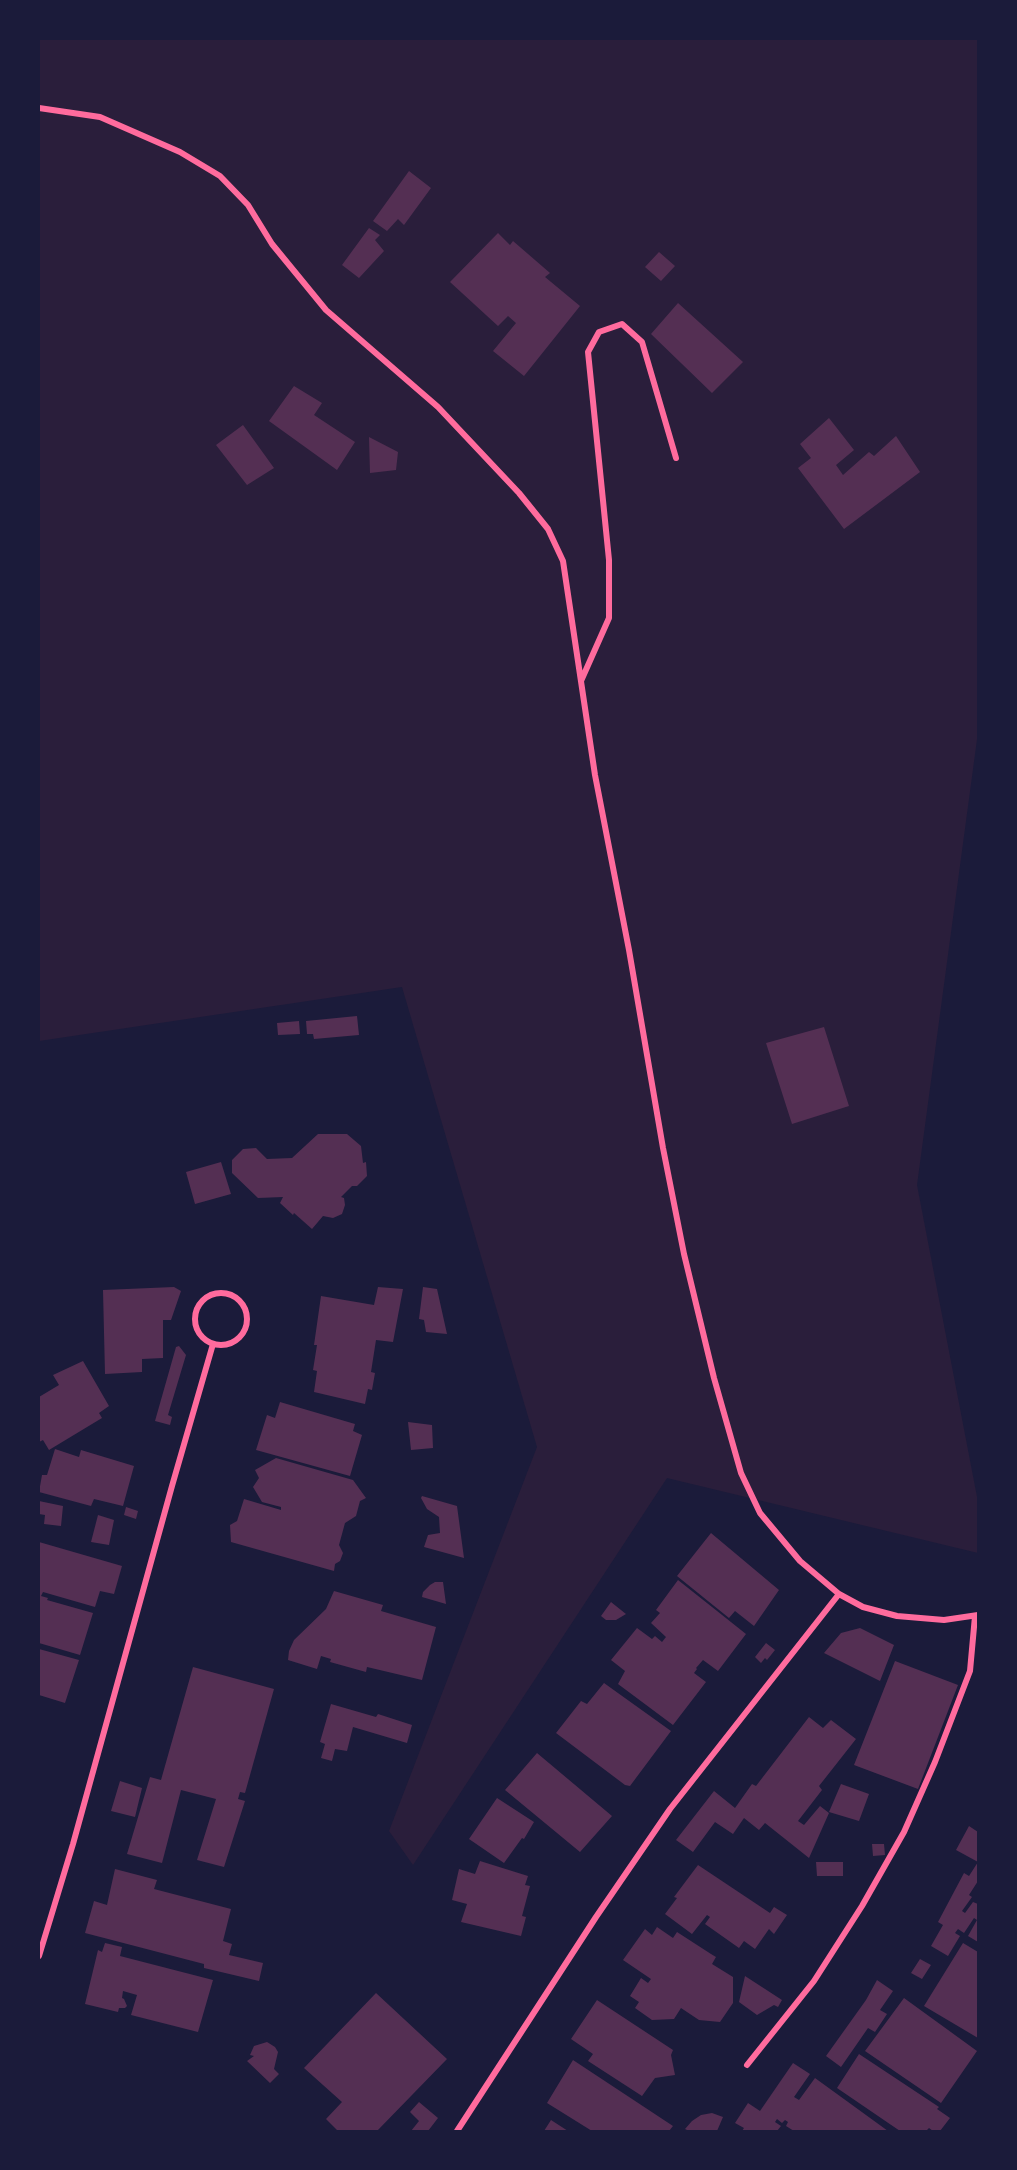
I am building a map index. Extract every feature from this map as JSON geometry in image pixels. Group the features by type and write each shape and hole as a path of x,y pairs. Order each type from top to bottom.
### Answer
{"street":[{"path":"39,108 100,117 180,152 220,176 248,205 272,244 326,310 438,407 519,493 548,529 563,561 595,775 684,1254 717,1389 741,1473 760,1513 800,1561 838,1593 863,1607 897,1616 944,1620 976,1616 970,1671 935,1762 904,1832 862,1906 814,1981 747,2065"},
{"path":"580,681 609,618 609,560 588,352 599,332 621,324 642,342 676,458"},
{"path":"228,1294 243,1305 247,1322 238,1338 222,1345 213,1344 199,1333 195,1325 195,1316 198,1307 211,1295 228,1294"},
{"path":"39,1956 73,1844 213,1344"},
{"path":"458,2131 596,1917 670,1809 838,1593"}],"shaded area":[{"path":"39,39 978,39 978,732 917,1185 978,1502 978,1553 667,1478 413,1865 389,1831 537,1447 402,987 39,1041"}],"building":[{"path":"409,171 431,188 404,225 398,219 387,231 373,221"},
{"path":"369,228 380,235 375,240 384,251 359,278 342,265"},
{"path":"498,233 510,245 513,241 550,273 545,277 580,306 524,376 493,351 516,323 508,316 498,326 450,282"},
{"path":"659,252 675,266 661,281 645,267"},
{"path":"678,303 743,362 712,393 651,334"},
{"path":"294,386 322,403 314,415 355,442 337,470 269,421"},
{"path":"829,418 854,450 836,465 843,475 869,452 874,456 896,436 920,472 844,529 798,468 811,458 800,444"},
{"path":"243,425 274,468 247,485 216,445"},
{"path":"369,437 398,452 396,470 370,473"},
{"path":"357,1016 359,1035 314,1039 313,1034 307,1034 306,1021"},
{"path":"299,1021 300,1034 278,1035 277,1023"},
{"path":"824,1027 849,1106 792,1124 766,1043"},
{"path":"318,1134 347,1134 361,1146 367,1176 341,1197 344,1198 345,1205 342,1214 333,1218 323,1216 312,1229 280,1203 283,1197 258,1198 232,1173 232,1160 243,1149 256,1148 267,1159 292,1158"},
{"path":"221,1162 231,1194 195,1204 186,1172"},
{"path":"174,1287 181,1291 171,1320 163,1320 163,1358 142,1359 142,1372 105,1374 103,1290"},
{"path":"378,1287 403,1289 393,1342 376,1340 371,1372 375,1373 372,1390 368,1389 365,1404 314,1392 317,1371 313,1370 317,1345 314,1345 321,1296 374,1305"},
{"path":"423,1287 437,1289 447,1334 426,1332 424,1320 419,1319"},
{"path":"179,1346 186,1355 168,1415 172,1417 170,1425 155,1421 176,1347"},
{"path":"83,1361 109,1406 99,1413 102,1418 49,1450 43,1440 39,1442 39,1397 59,1385 53,1375"},
{"path":"280,1402 355,1424 353,1431 362,1435 350,1476 256,1450 267,1415 275,1418"},
{"path":"408,1422 432,1425 433,1448 411,1450"},
{"path":"55,1449 79,1457 81,1450 134,1466 123,1506 94,1499 91,1506 39,1492 42,1475 47,1475"},
{"path":"276,1458 353,1480 366,1498 360,1501 356,1516 345,1523 339,1545 343,1553 340,1561 335,1564 334,1571 231,1542 230,1525 237,1521 244,1499 281,1510 281,1507 262,1502 253,1487 259,1478 255,1470"},
{"path":"422,1496 457,1506 464,1558 424,1547 428,1535 440,1533 439,1517 427,1509"},
{"path":"39,1501 63,1506 61,1526 44,1524 45,1515 39,1514"},
{"path":"126,1507 138,1511 136,1519 124,1515"},
{"path":"98,1515 114,1520 109,1545 91,1542"},
{"path":"711,1533 779,1590 754,1626 735,1611 729,1618 677,1576"},
{"path":"39,1542 122,1566 114,1594 100,1591 95,1607 43,1592 41,1596 48,1598 47,1600 93,1613 80,1655 39,1643"},
{"path":"678,1580 746,1634 718,1671 703,1660 696,1668 694,1673 706,1682 673,1725 618,1684 625,1671 611,1660 637,1628 652,1639 655,1636 662,1642 666,1637 651,1623 660,1613 656,1610"},
{"path":"435,1582 443,1582 446,1604 422,1597 423,1592"},
{"path":"334,1591 383,1605 381,1611 436,1627 422,1680 367,1667 366,1672 330,1662 331,1659 321,1656 317,1669 288,1660 294,1640 326,1609"},
{"path":"611,1602 626,1614 616,1620 606,1620 601,1616"},
{"path":"860,1628 894,1645 880,1681 824,1653 841,1633"},
{"path":"766,1643 775,1650 767,1660 765,1658 761,1663 755,1657"},
{"path":"39,1649 79,1660 65,1703 39,1695"},
{"path":"895,1661 958,1685 918,1789 854,1765"},
{"path":"193,1667 274,1689 245,1793 240,1792 238,1799 245,1801 224,1867 197,1860 216,1799 181,1790 162,1863 127,1854 150,1777 161,1780"},
{"path":"604,1683 671,1731 630,1786 625,1785 556,1733 581,1701 587,1704"},
{"path":"331,1704 376,1717 378,1714 412,1725 407,1743 353,1727 347,1751 335,1749 332,1761 321,1758 325,1744 320,1742"},
{"path":"809,1717 823,1728 831,1720 856,1739 819,1786 822,1790 798,1821 804,1825 820,1806 829,1813 809,1858 765,1823 759,1830 744,1818 733,1834 715,1822 693,1852 676,1840 714,1791 735,1808 752,1784 756,1786"},
{"path":"537,1753 612,1816 580,1852 505,1790"},
{"path":"120,1781 142,1788 135,1817 111,1811"},
{"path":"841,1784 869,1794 859,1821 829,1812"},
{"path":"497,1798 534,1822 524,1839 522,1838 504,1863 469,1839"},
{"path":"969,1826 978,1832 978,1862 956,1850"},
{"path":"872,1844 884,1844 885,1855 873,1856"},
{"path":"480,1861 528,1876 525,1885 530,1886 522,1916 526,1917 521,1936 461,1922 467,1904 452,1900 459,1869 475,1874"},
{"path":"816,1862 843,1862 843,1876 817,1876"},
{"path":"978,1862 978,1881 969,1895 972,1897 962,1911 965,1913 973,1902 978,1904 978,1942 968,1936 977,1920 974,1918 964,1933 958,1929 955,1933 960,1936 948,1956 931,1946 943,1925 938,1922 964,1873 969,1876"},
{"path":"698,1865 770,1913 774,1907 787,1915 774,1934 769,1929 755,1949 744,1941 739,1948 705,1924 710,1917 707,1915 692,1934 665,1914 677,1898 674,1897"},
{"path":"115,1869 157,1880 154,1889 231,1909 223,1941 232,1944 229,1955 263,1963 259,1981 204,1968 204,1964 85,1933 94,1901 107,1905"},
{"path":"657,1927 673,1938 677,1932 716,1957 712,1964 733,1977 733,2003 720,2022 699,2020 681,2008 674,2019 652,2020 635,2008 639,2002 630,1996 641,1978 648,1983 651,1979 623,1960 645,1929 652,1935"},
{"path":"105,1943 122,1947 120,1956 213,1980 198,2032 131,2015 137,1995 123,1991 122,1998 127,2006 119,2008 118,2012 85,2004 98,1950 102,1952"},
{"path":"963,1943 978,1952 978,2038 924,2006"},
{"path":"920,1959 931,1965 922,1979 911,1973"},
{"path":"745,1976 782,2000 778,2007 774,2005 757,2015 739,2002"},
{"path":"877,1980 893,1991 880,2010 887,2014 875,2032 868,2028 841,2067 826,2056 866,2000"},
{"path":"376,1993 447,2059 377,2131 338,2131 326,2119 342,2102 304,2068"},
{"path":"904,1998 977,2051 941,2103 865,2051"},
{"path":"597,2000 673,2050 671,2055 675,2075 655,2078 642,2096 588,2061 593,2054 571,2039"},
{"path":"267,2042 278,2052 274,2069 279,2074 270,2083 247,2061 254,2056 250,2055 254,2046"},
{"path":"859,2054 939,2107 937,2109 950,2118 940,2131 933,2131 929,2128 926,2131 900,2131 837,2088"},
{"path":"573,2060 673,2126 669,2131 592,2131 547,2103"},
{"path":"793,2063 810,2074 794,2097 799,2100 815,2078 888,2131 794,2131 786,2126 788,2122 785,2120 782,2123 777,2119 775,2122 781,2126 777,2131 742,2131 744,2128 735,2123 748,2103 760,2111"},
{"path":"419,2102 438,2118 428,2131 411,2131 419,2121 410,2112"},
{"path":"712,2113 723,2117 717,2131 685,2129 701,2115"},
{"path":"551,2120 568,2131 544,2131"}]}
